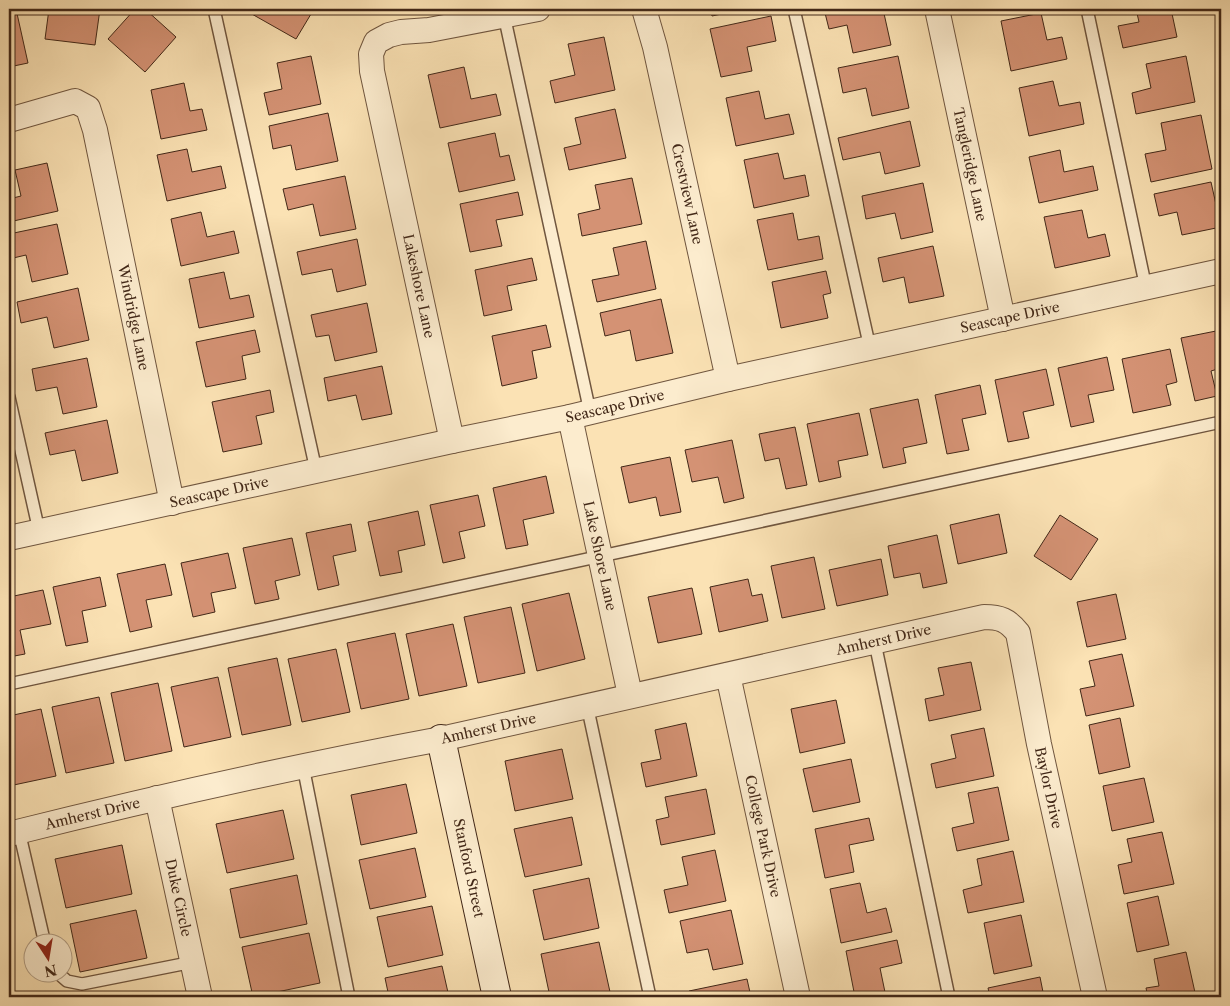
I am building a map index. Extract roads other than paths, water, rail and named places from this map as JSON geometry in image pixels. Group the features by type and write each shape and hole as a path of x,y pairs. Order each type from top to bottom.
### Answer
{"street":[{"path":"504,15 538,9"},
{"name":"Crestview Lane","path":"644,9 657,57 728,379"},
{"name":"Tangleridge Lane","path":"937,9 1003,319"},
{"name":"Lakeshore Lane","path":"452,440 372,71 371,54 376,42 401,32 429,30 504,15"},
{"name":"Windridge Lane","path":"9,120 75,101 88,108 95,130 172,503"},
{"name":"Seascape Drive","path":"9,538 452,440 580,415 728,379 1221,271"},
{"name":"Lake Shore Lane","path":"580,415 600,555 630,695"},
{"name":"Baylor Drive","path":"969,622 984,617 998,617 1009,622 1018,633 1039,744 1095,997"},
{"name":"Amherst Drive","path":"14,832 157,798 303,766 441,739 630,695 969,622"},
{"name":"College Park Drive","path":"728,674 798,997"},
{"name":"Stanford Street","path":"441,739 497,997"},
{"name":"Duke Circle","path":"157,798 200,997"}],"lane":[{"path":"214,9 316,470"},
{"path":"794,9 870,348"},
{"path":"1087,9 1146,288"},
{"path":"504,15 580,415"},
{"path":"9,397 38,531"},
{"path":"9,684 1221,422"},
{"path":"874,643 949,997"},
{"path":"587,705 650,997"},
{"path":"303,766 349,997"},
{"path":"14,832 43,934"},
{"path":"72,982 82,984 193,962"}]}
